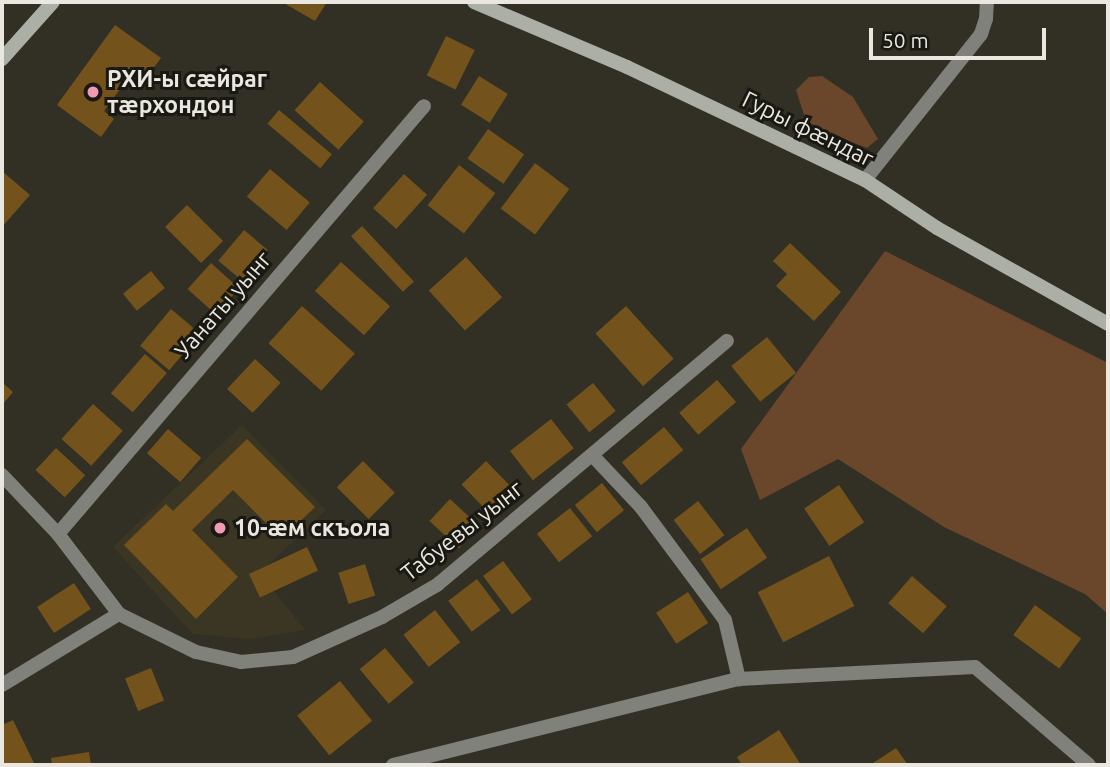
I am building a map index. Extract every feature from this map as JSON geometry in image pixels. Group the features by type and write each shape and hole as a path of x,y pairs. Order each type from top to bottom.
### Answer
{"main road":[{"path":"2,60 53,2"},
{"name":"Гуры фӕндаг","path":"474,2 627,67 865,180 937,228 1108,324"}],"street":[{"path":"865,180 981,33 986,19 987,2"},
{"name":"Уанаты уынг","path":"58,534 424,106"},
{"name":"Табуевы уынг","path":"119,614 196,652 242,662 293,657 382,617 438,585 727,341"},
{"path":"592,455 641,507 725,620 739,679"},
{"path":"2,475 58,534 119,614 2,685"},
{"path":"393,765 739,679 975,667 1089,765"}],"shaded area":[{"path":"822,76 853,97 878,139 867,148 819,130 805,118 796,90 809,77"},
{"path":"885,251 1108,363 1108,614 1085,594 944,527 838,459 760,500 741,449"},
{"name":"10-æм скъола","path":"242,425 326,510 260,573 305,630 249,639 193,634 113,547"}],"building":[{"path":"282,2 327,2 315,21"},
{"name":"РХИ-ы сæйраг тæрхондон","path":"115,25 161,58 146,78 134,70 104,111 114,119 101,137 57,105"},
{"path":"446,36 475,50 455,90 427,76"},
{"path":"479,76 508,94 490,123 461,105"},
{"path":"320,82 364,121 338,150 295,110"},
{"path":"279,110 332,154 320,168 267,124"},
{"path":"488,129 524,154 503,184 467,158"},
{"path":"535,163 569,189 535,234 501,209"},
{"path":"459,165 495,193 464,234 428,205"},
{"path":"270,169 310,202 287,230 247,197"},
{"path":"2,171 30,195 2,227"},
{"path":"404,174 427,195 396,229 373,208"},
{"path":"187,205 223,241 201,263 165,227"},
{"path":"362,226 414,282 403,292 351,236"},
{"path":"244,230 268,250 242,281 218,261"},
{"path":"790,243 841,292 814,321 776,286 787,274 773,261"},
{"path":"466,257 502,297 465,331 429,290"},
{"path":"341,262 390,306 364,335 315,291"},
{"path":"211,263 239,288 216,314 188,289"},
{"path":"151,271 165,288 137,311 123,294"},
{"path":"302,306 355,354 321,391 269,343"},
{"path":"626,306 674,359 643,386 596,333"},
{"path":"171,309 200,333 169,370 140,346"},
{"path":"767,337 796,373 760,402 731,366"},
{"path":"145,354 167,373 133,412 111,393"},
{"path":"255,359 281,383 253,413 227,389"},
{"path":"717,380 736,402 698,435 679,413"},
{"path":"2,382 13,392 2,405"},
{"path":"593,383 616,411 589,432 567,404"},
{"path":"93,404 123,431 91,466 62,439"},
{"path":"551,419 574,448 533,480 510,451"},
{"path":"664,427 683,450 641,485 622,462"},
{"path":"168,429 201,458 180,482 147,453"},
{"path":"247,439 315,507 282,539 233,490 192,530 238,577 196,619 124,545 166,504 173,511"},
{"path":"56,448 85,475 65,497 36,470"},
{"path":"363,461 395,493 369,519 337,487"},
{"path":"486,461 513,489 489,513 462,485"},
{"path":"602,483 624,510 597,532 575,505"},
{"path":"839,485 864,522 829,546 804,508"},
{"path":"450,499 479,526 459,548 430,521"},
{"path":"698,501 724,535 700,554 674,520"},
{"path":"570,508 592,536 559,562 537,534"},
{"path":"747,528 767,558 721,589 701,559"},
{"path":"307,547 318,571 260,598 249,574"},
{"path":"829,556 854,606 783,642 758,592"},
{"path":"503,561 532,599 512,614 483,576"},
{"path":"365,564 375,595 349,604 338,573"},
{"path":"912,576 947,606 923,633 888,603"},
{"path":"477,579 500,610 472,632 448,601"},
{"path":"74,583 91,609 54,633 37,607"},
{"path":"688,592 708,623 676,644 656,613"},
{"path":"1035,605 1081,639 1059,668 1013,635"},
{"path":"435,610 460,642 429,667 403,635"},
{"path":"385,648 414,682 389,704 360,669"},
{"path":"151,668 164,700 138,711 125,678"},
{"path":"340,681 372,721 329,755 297,716"},
{"path":"13,720 35,765 2,765 2,725"},
{"path":"779,730 801,765 742,765 737,757"},
{"path":"896,748 908,765 870,765"},
{"path":"89,752 91,765 52,765 51,758"}],"place":[{"name":"РХИ-ы сæйраг тæрхондон","path":"93,92"},
{"name":"10-æм скъола","path":"220,528"}]}
